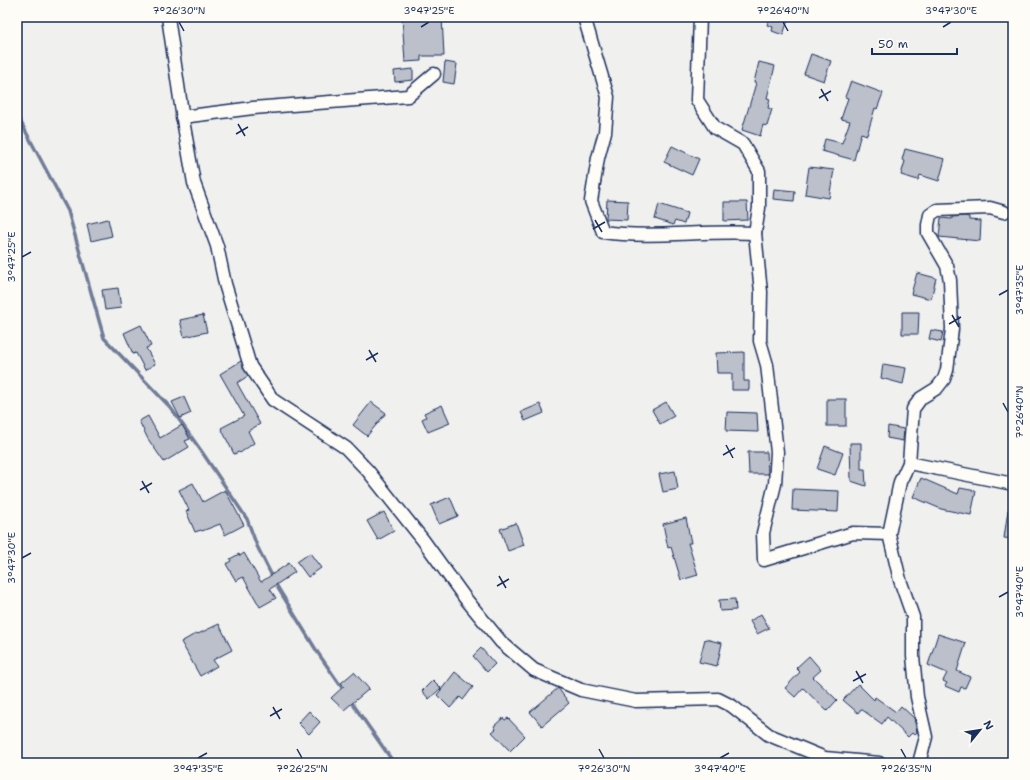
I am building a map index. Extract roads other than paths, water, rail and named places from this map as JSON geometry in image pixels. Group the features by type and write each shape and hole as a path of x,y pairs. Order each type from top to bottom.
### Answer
{"street":[{"path":"168,17 182,117 194,183 216,246 224,284 250,366 273,400 346,448 368,471 423,540 465,598 502,642 534,670 581,690 636,701 718,699 732,706 769,735 819,756 825,758 878,763"},
{"path":"584,17 608,97 605,132 598,158 590,201 603,232 631,236 729,232 755,233"},
{"path":"700,17 697,100 715,128 743,144 759,171 759,208 755,233 761,292 760,341 767,365 777,452 775,484 763,533 764,560 852,534 888,534"},
{"path":"182,117 254,108 408,96 434,74"},
{"path":"919,763 926,737 917,698 913,656 913,617 900,580 888,534 900,482 909,463 913,409 921,398 937,388 944,380 947,370 952,329 947,266 928,233 928,225 930,215 937,210 990,208 1004,212"},
{"path":"909,463 1013,484"}],"waterway":[{"path":"17,115 68,211 104,338 170,407 202,452 247,519 257,546 278,588 318,653 345,692"},
{"path":"350,700 394,763"}]}
